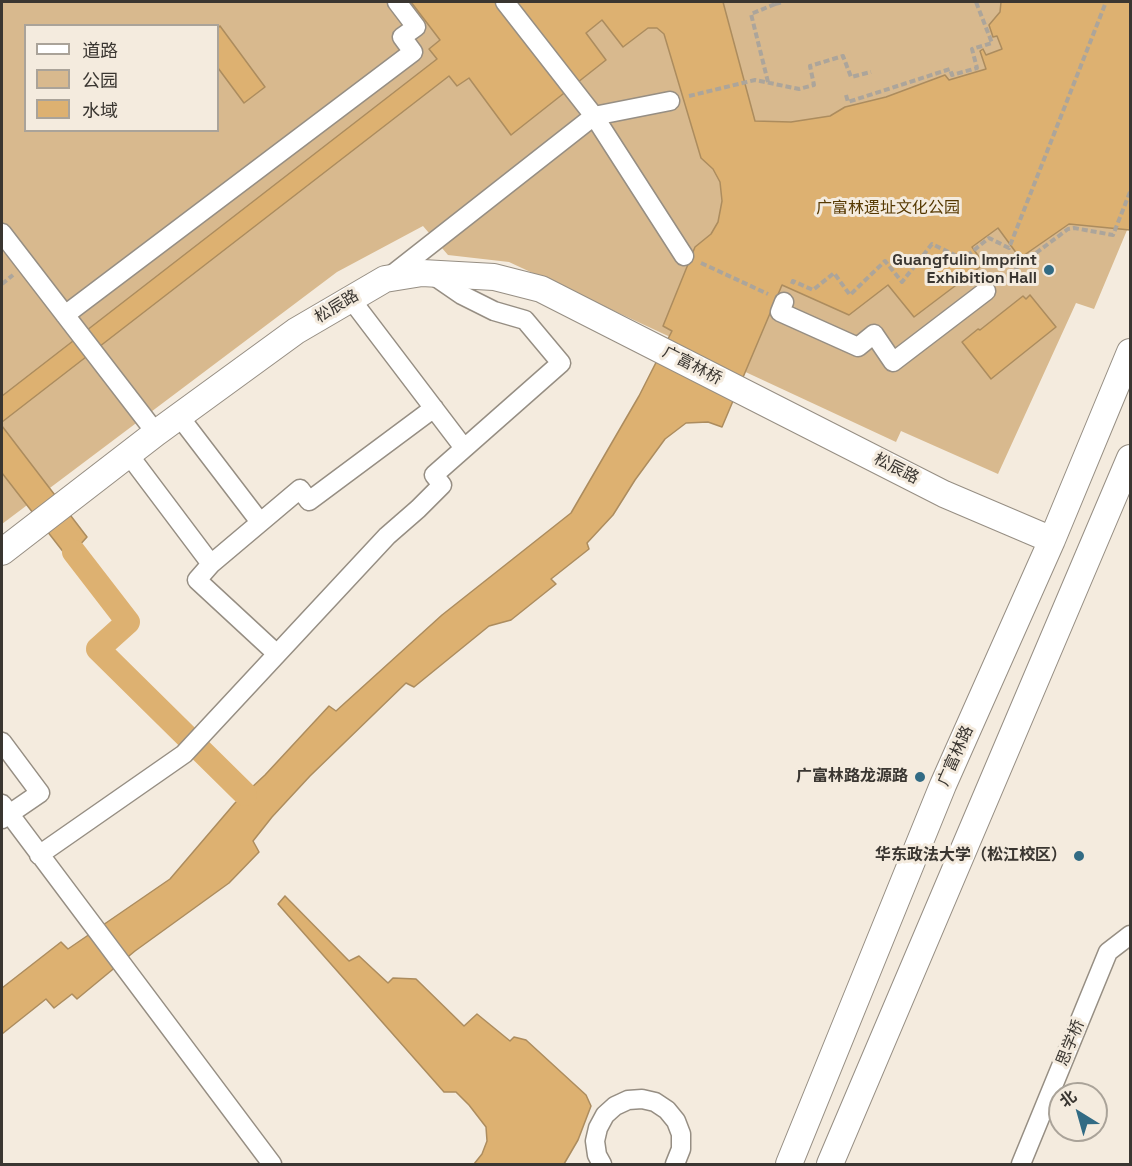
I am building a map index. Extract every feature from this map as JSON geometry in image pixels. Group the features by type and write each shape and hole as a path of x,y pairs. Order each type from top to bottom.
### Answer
{"main road":[{"name":"松辰路","path":"2,552 156,433 296,331 385,279 429,273 494,277 541,290 642,340"},
{"name":"广富林桥","path":"642,340 743,392"},
{"name":"广富林路","path":"789,1164 943,785 1052,540 1131,352"},
{"name":"松辰路","path":"743,392 944,494 1052,540"},
{"path":"830,1164 1131,458"}],"street":[{"path":"71,322 413,52 402,37 416,27 397,2"},
{"path":"505,2 594,116 684,256"},
{"path":"385,279 594,116 670,101"},
{"path":"2,233 156,433"},
{"path":"39,855 184,754 387,536 442,484 434,475 561,363 525,320 494,311 462,295 429,273"},
{"path":"787,296 780,312 858,347 874,334 893,362 986,291"},
{"path":"350,298 464,448"},
{"path":"277,654 197,580 211,564 300,489 309,501 434,408"},
{"path":"179,416 260,522"},
{"path":"129,455 211,564"},
{"path":"2,742 40,793 4,812 272,1164"},
{"name":"思学桥","path":"1021,1164 1108,952 1131,935"},
{"path":"602,1164 597,1155 596,1141 598,1128 605,1115 615,1106 628,1100 642,1099 655,1102 667,1110 676,1121 681,1134 681,1149 675,1164"}],"path":[{"path":"768,82 751,15 775,3 783,2"},
{"path":"846,95 848,102 950,69 952,75 977,68 972,50 992,43 976,2"},
{"path":"684,256 787,296 793,281 813,290 834,273 850,295 885,261 902,282 932,244 963,259 989,238 1009,248 1106,2"},
{"path":"670,101 755,80 799,88 814,85 810,66 843,56 851,77 871,72"},
{"path":"986,291 1068,229 1113,235 1131,192"}],"green space":[{"name":"广富林遗址文化公园","path":"2,2 1130,2 1130,223 1094,309 1076,303 998,474 901,431 896,442 509,262 448,255 423,226 337,272 2,524"}],"water":[{"path":"411,2 723,2 755,121 791,122 830,116 845,107 886,97 945,75 949,80 986,69 980,51 983,49 986,55 1002,49 997,36 993,37 989,25 1000,12 1001,2 1130,2 1130,230 1069,224 1020,258 998,228 972,247 984,264 914,317 888,285 849,315 782,285 722,427 708,422 686,423 665,439 613,515 587,543 589,549 551,579 556,584 511,620 489,626 414,687 406,683 310,776 272,817 253,841 259,852 229,883 135,951 77,999 72,994 54,1008 46,999 2,1034 2,988 61,942 68,949 170,879 235,803 265,775 329,706 336,711 442,615 571,513 639,396 672,331 663,326 695,247 711,234 718,222 722,201 720,182 713,169 701,158 664,34 657,28 648,28 623,47 602,20 586,33 606,60 511,135 469,78 457,86 449,76 2,422 2,396 437,59 429,49 440,40"},
{"path":"219,27 265,87 244,103 219,69"},
{"path":"1030,295 1056,327 991,379 962,342 1023,296 1026,299"},
{"path":"2,426 87,537 68,558 2,473"},
{"path":"285,896 349,961 359,956 388,983 393,978 416,979 464,1026 477,1014 510,1041 514,1037 526,1040 586,1095 591,1106 578,1140 564,1164 474,1164 482,1154 487,1141 486,1127 456,1092 444,1092 278,904"}],"waterway":[{"path":"74,552 128,622 98,649 245,794"}],"place":[{"name":"Guangfulin Imprint Exhibition Hall","path":"1049,270"},
{"name":"广富林路龙源路","path":"920,777"},
{"name":"华东政法大学（松江校区）","path":"1079,856"}]}
